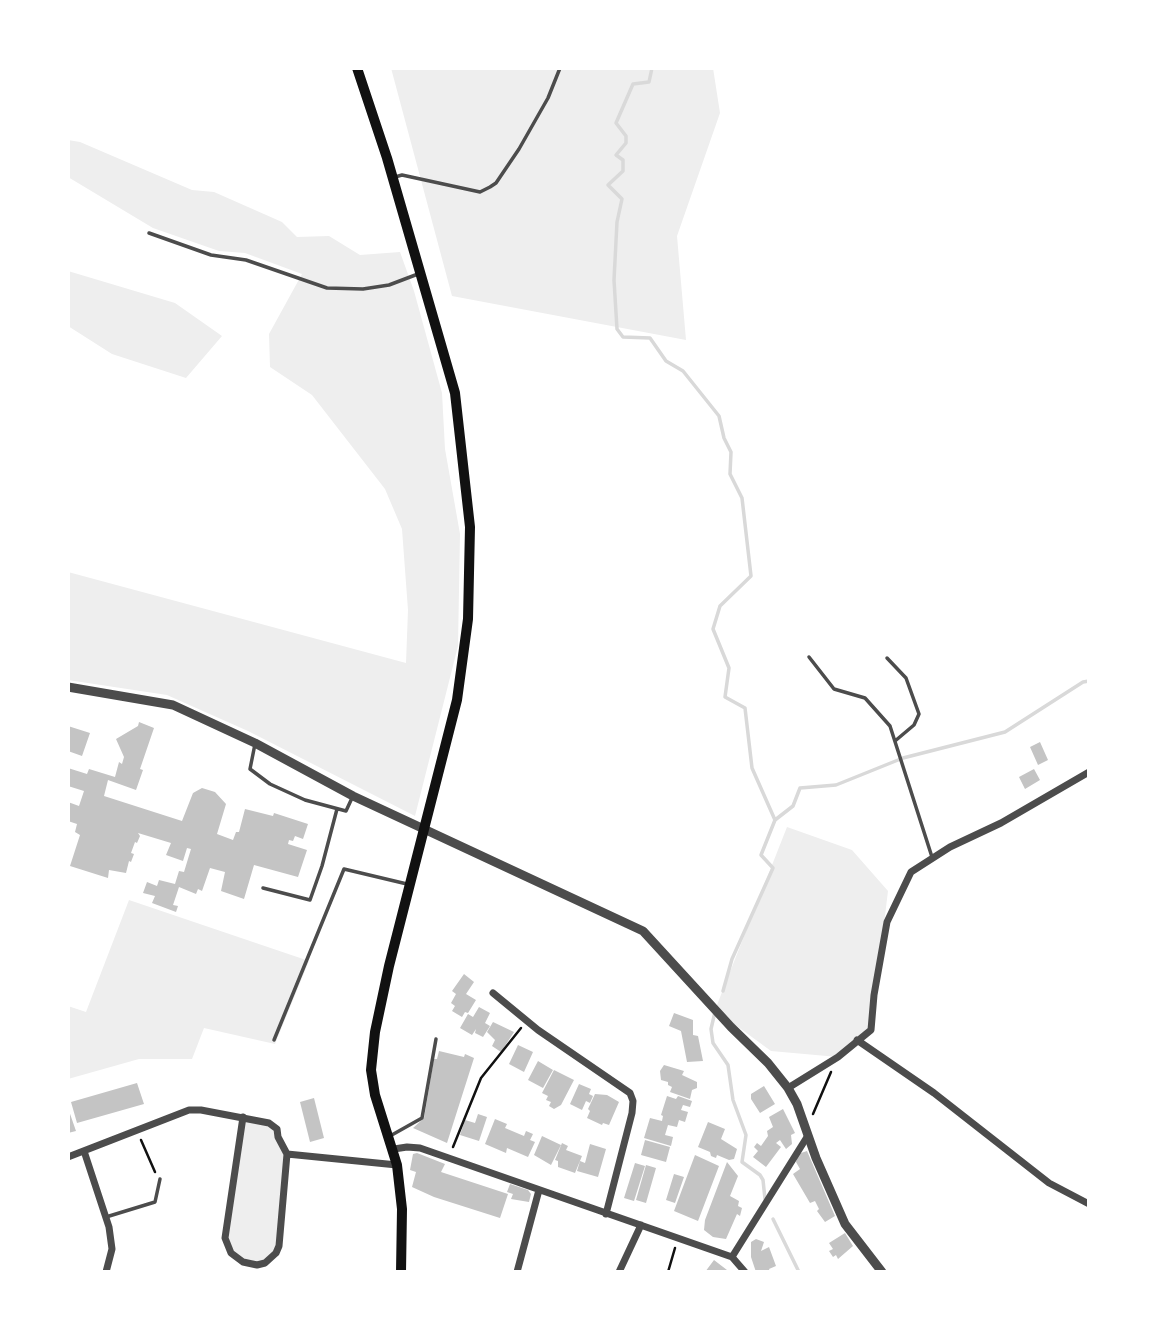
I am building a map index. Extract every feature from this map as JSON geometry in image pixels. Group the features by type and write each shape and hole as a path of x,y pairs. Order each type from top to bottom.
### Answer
{"main road":[{"path":"358,68 455,393 470,527 468,619 457,700 386,979 372,1057 375,1095 397,1165 402,1209 401,1272"}],"street":[{"path":"68,687 173,705 255,743 353,796 643,931 789,1088 845,1224 882,1272"},
{"path":"789,1088 838,1057 871,1030 874,995 887,922 911,872 950,847 1001,822 1089,772"},
{"path":"493,993 538,1030 630,1093 633,1101 632,1113 606,1214"},
{"path":"857,1040 934,1093 1049,1183 1089,1204"},
{"path":"68,1157 189,1110 243,1117 270,1123 277,1129 287,1154 279,1246 276,1253 265,1263 257,1265 243,1262 232,1252 225,1238 243,1117"},
{"path":"732,1257 807,1137"},
{"path":"394,1149 420,1148 641,1225 732,1257 745,1272"},
{"path":"84,1150 106,1217 111,1249 106,1272"},
{"path":"287,1154 397,1165"},
{"path":"517,1272 539,1190"},
{"path":"619,1272 641,1225"}],"lane":[{"path":"393,178 402,175 480,192 490,187 496,183 519,149 548,97 560,68"},
{"path":"149,233 211,256 246,260 327,288 363,289 389,285 420,274"},
{"path":"809,657 834,689 856,694 873,704 890,726 932,859"},
{"path":"887,658 906,678 919,714 915,725 895,741"},
{"path":"255,743 250,769 270,785 305,800 346,811 353,796"},
{"path":"263,887 310,900 337,809"},
{"path":"274,1041 344,869 410,885"},
{"path":"389,1136 422,1118 436,1039"},
{"path":"106,1217 155,1202 160,1181"}],"path":[{"path":"453,1147 481,1077 521,1028"},
{"path":"810,1119 838,1057"},
{"path":"137,1130 160,1181"},
{"path":"668,1272 678,1238"}],"shaded area":[{"path":"391,68 713,68 720,113 677,236 686,340 452,296"},
{"path":"68,140 80,142 192,190 214,192 282,222 297,237 329,236 360,255 400,252 414,291 442,393 445,449 460,534 458,646 415,816 248,731 167,695 68,680 68,572 406,663 408,610 402,529 385,489 312,395 270,367 269,334 302,274 245,253 219,251 153,228 68,177"},
{"path":"68,271 175,303 222,336 186,378 112,354 68,326"},
{"path":"787,827 852,850 888,891 871,1030 838,1057 771,1051 715,1010"},
{"path":"129,900 309,961 275,1044 204,1028 192,1059 139,1059 68,1079 68,1006 86,1012"},
{"path":"243,1117 269,1123 287,1154 281,1240 270,1259 249,1264 227,1245"}],"building":[{"path":"139,722 154,728 136,790 108,780 104,796 182,821 193,793 202,788 215,792 226,804 217,834 233,840 236,832 239,832 245,809 273,816 274,813 308,824 303,839 295,836 288,844 307,850 298,877 254,865 244,899 221,891 225,872 210,868 202,891 198,889 196,894 179,887 173,905 178,906 176,912 152,903 155,896 143,893 147,882 157,886 159,880 175,884 179,871 184,872 191,849 187,848 183,861 166,855 171,843 138,833 140,836 137,843 135,842 131,853 134,854 126,873 109,870 108,878 70,866 80,835 75,832 77,824 68,821 68,802 79,806 84,791 68,786 68,768 87,774 89,769 115,777 119,762 122,764 124,757 116,739 138,726"},
{"path":"68,726 90,733 82,756 68,751"},
{"path":"1040,742 1048,760 1038,765 1030,747"},
{"path":"1034,769 1040,780 1025,789 1019,777"},
{"path":"464,974 474,982 466,994 476,1000 462,1017 452,1011 455,1006 451,1003 456,994 452,991"},
{"path":"479,1007 490,1013 485,1023 490,1026 483,1037 475,1033 476,1029 472,1035 460,1028 468,1014 473,1017"},
{"path":"674,1013 693,1020 693,1035 698,1036 703,1061 687,1062 681,1031 669,1026"},
{"path":"493,1022 514,1032 501,1052 492,1046 495,1040 487,1032"},
{"path":"518,1045 533,1052 524,1072 509,1064"},
{"path":"439,1051 464,1057 465,1054 474,1058 447,1143 413,1128 424,1118 434,1059 437,1059"},
{"path":"538,1061 553,1070 543,1088 528,1080"},
{"path":"664,1065 684,1071 682,1075 697,1082 697,1088 692,1090 690,1099 670,1092 672,1087 661,1080 660,1071"},
{"path":"554,1070 574,1080 561,1105 554,1109 549,1106 551,1102 546,1100 548,1096 542,1093"},
{"path":"137,1083 144,1104 77,1123 71,1102"},
{"path":"579,1084 591,1089 589,1094 593,1096 590,1103 586,1101 582,1110 570,1104"},
{"path":"764,1086 775,1104 760,1113 751,1099 751,1094"},
{"path":"595,1094 607,1095 619,1102 609,1125 602,1125 587,1118"},
{"path":"667,1096 676,1099 678,1096 692,1101 690,1107 683,1105 681,1110 688,1112 685,1122 679,1120 677,1127 668,1125 665,1135 673,1137 671,1146 644,1138 650,1118 662,1121 661,1115"},
{"path":"314,1098 324,1138 310,1142 300,1102"},
{"path":"68,1108 76,1131 68,1133"},
{"path":"783,1109 795,1133 791,1135 792,1144 786,1149 780,1140 776,1143 781,1147 766,1167 753,1157 758,1151 754,1147 757,1143 761,1146 768,1136 767,1131 773,1127 769,1117"},
{"path":"478,1114 487,1117 479,1141 460,1135 465,1120 475,1123"},
{"path":"495,1119 507,1124 505,1128 524,1136 526,1131 533,1134 530,1140 535,1142 528,1157 507,1148 506,1153 485,1144"},
{"path":"708,1122 725,1129 721,1139 737,1149 734,1159 729,1160 717,1155 716,1158 698,1147"},
{"path":"542,1136 561,1145 551,1165 534,1155"},
{"path":"645,1140 670,1147 666,1162 641,1155"},
{"path":"562,1143 568,1146 566,1150 582,1156 575,1173 558,1167 558,1161 555,1160"},
{"path":"590,1144 606,1149 598,1177 577,1171 580,1161 585,1163"},
{"path":"807,1151 835,1216 825,1222 817,1211 819,1209 815,1201 810,1203 793,1174 800,1169 796,1162 798,1154"},
{"path":"417,1153 445,1164 441,1172 508,1194 500,1218 434,1197 412,1187 416,1172 410,1170 413,1154"},
{"path":"695,1155 719,1166 698,1221 674,1211"},
{"path":"727,1162 738,1176 730,1196 739,1201 738,1206 742,1208 726,1239 713,1237 704,1230 705,1220"},
{"path":"635,1163 645,1166 634,1201 624,1198"},
{"path":"646,1165 656,1168 646,1203 636,1200"},
{"path":"674,1174 684,1177 675,1203 666,1200"},
{"path":"510,1184 528,1190 531,1194 529,1202 511,1199 513,1194 507,1192"},
{"path":"845,1233 853,1246 838,1259 829,1251 833,1249 829,1243"},
{"path":"756,1239 764,1242 761,1251 769,1247 776,1266 769,1269 770,1272 756,1272 751,1257 751,1242"},
{"path":"714,1260 727,1270 705,1272"}],"waterway":[{"path":"652,68 649,82 633,84 616,123 626,136 626,143 616,155 623,160 623,171 608,185 622,199 617,222 614,280 617,329 623,337 650,338 666,361 683,371 719,416 724,438 731,452 730,474 742,498 751,576 720,606 713,629 729,668 725,697 745,708 752,768 775,820 761,855 773,868 732,959 723,991"},
{"path":"775,820 793,806 800,788 836,785 903,758 1005,732 1083,682 1089,681"},
{"path":"715,1012 711,1029 713,1043 728,1065 733,1100 746,1135 742,1162 760,1175 765,1199"},
{"path":"773,1219 799,1272"}]}
